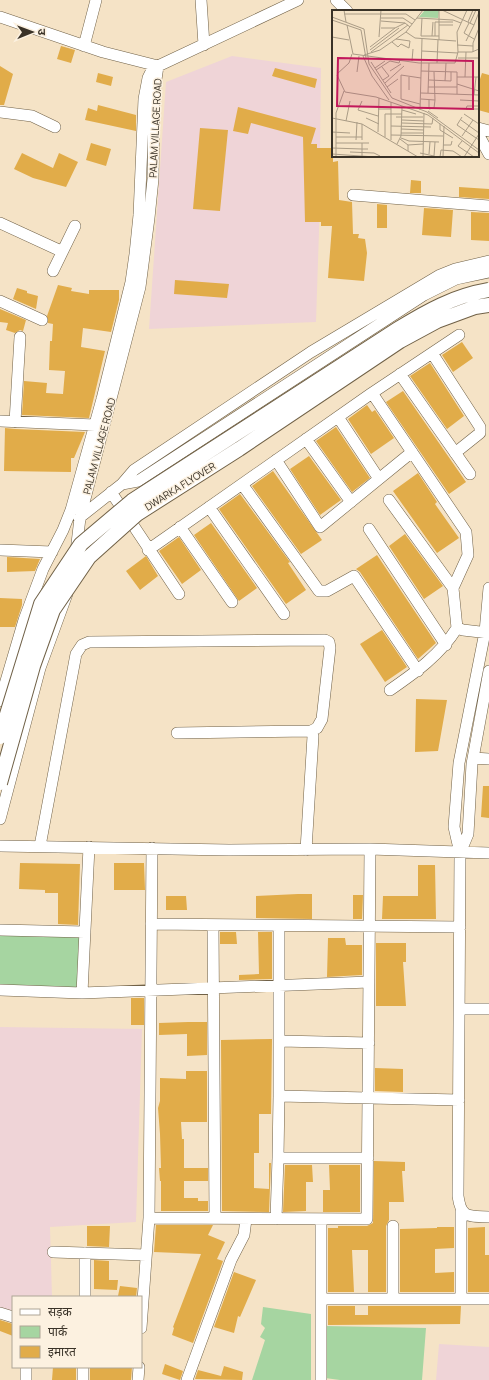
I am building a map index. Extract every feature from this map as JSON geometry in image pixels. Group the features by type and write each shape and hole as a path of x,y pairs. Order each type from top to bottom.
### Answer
{"main road":[{"name":"DWARKA FLYOVER","path":"0,737 41,604 81,544 132,502 398,329 434,307 474,293 489,290"},
{"name":"DWARKA FLYOVER","path":"0,783 34,666 53,610 89,557 137,514 239,449 400,341 437,321 475,307 489,305"}],"street":[{"path":"84,46 96,0"},
{"path":"201,0 204,45"},
{"name":"PALAM VILLAGE ROAD","path":"0,701 5,663 24,620 43,569 63,530 71,510 131,282 139,215 144,99 148,78 152,70 158,66 298,0"},
{"path":"336,0 345,10"},
{"path":"0,17 84,46 158,66"},
{"name":"PALAM VILLAGE ROAD","path":"0,819 40,668 64,605 74,571 80,518 140,287 149,218 152,179 154,93 158,66"},
{"path":"0,112 32,116 55,127"},
{"path":"479,128 489,131"},
{"path":"479,136 489,154"},
{"path":"353,195 489,206"},
{"path":"0,223 61,251"},
{"path":"53,271 61,251 75,226"},
{"path":"63,530 122,484 134,470 311,352 440,275 455,269 489,261"},
{"path":"122,484 138,481 424,295 456,279 489,272"},
{"path":"0,301 42,320"},
{"path":"148,550 372,393 459,335"},
{"path":"15,422 20,337"},
{"path":"432,353 480,427 480,433 455,453"},
{"path":"400,374 470,474"},
{"path":"372,393 466,532 468,555 453,588 457,628 446,645 418,671 390,690"},
{"path":"338,417 379,479"},
{"path":"0,421 94,425"},
{"path":"306,439 351,502"},
{"path":"276,460 320,527 412,452"},
{"path":"242,484 319,590 327,591 354,576 418,671"},
{"path":"111,492 148,550 179,594"},
{"path":"389,500 453,588"},
{"path":"209,507 284,614"},
{"path":"180,528 232,602"},
{"path":"369,529 446,645"},
{"path":"0,550 52,552"},
{"path":"461,1298 461,1212 458,1196 460,853 454,827 459,763 487,632 489,588"},
{"path":"457,628 487,632"},
{"path":"40,846 76,654 85,643 172,640 327,640 330,648 322,719 319,726 311,731 177,733"},
{"path":"460,853 468,834 472,764 489,671"},
{"path":"306,850 313,736 311,731"},
{"path":"474,758 489,759"},
{"path":"0,846 306,850 370,849 489,853"},
{"path":"82,992 89,847"},
{"path":"142,1313 149,1218 152,848"},
{"path":"149,1218 367,1219 370,849"},
{"path":"151,924 460,928"},
{"path":"212,925 215,1218"},
{"path":"276,1219 280,1041 278,984 279,926"},
{"path":"0,930 85,932"},
{"path":"0,990 82,992 369,982"},
{"path":"460,1008 489,1009"},
{"path":"280,1041 369,1043"},
{"path":"279,1096 459,1100"},
{"path":"278,1158 368,1158"},
{"path":"461,1212 470,1216 489,1217"},
{"path":"187,1380 232,1260 244,1235 246,1219"},
{"path":"320,1380 321,1219"},
{"path":"393,1226 393,1299"},
{"path":"53,1252 146,1255"},
{"path":"84,1296 85,1253"},
{"path":"321,1299 489,1299"},
{"path":"0,1313 12,1317"},
{"path":"26,1368 26,1380"},
{"path":"83,1368 83,1380"},
{"path":"138,1368 138,1380"}],"shaded area":[{"path":"232,56 321,68 319,231 316,322 149,329 166,82"},
{"path":"0,1027 142,1029 136,1222 50,1227 52,1296 12,1296 12,1320 0,1314"},
{"path":"439,1344 489,1347 489,1380 436,1380"}],"green space":[{"path":"0,933 82,934 79,988 0,987"},
{"path":"263,1307 311,1314 311,1380 252,1380 265,1340 260,1337 265,1328 261,1324"},
{"path":"326,1326 426,1328 422,1380 340,1380 325,1378"}],"building":[{"path":"61,46 75,50 71,63 57,59"},
{"path":"0,66 13,74 4,105 0,105"},
{"path":"275,68 317,79 315,88 272,76"},
{"path":"98,73 113,77 111,86 96,82"},
{"path":"482,73 489,75 489,113 479,110 479,82"},
{"path":"98,105 136,115 136,131 85,120 88,108 97,111"},
{"path":"238,107 316,128 311,144 317,144 317,148 332,148 333,162 338,161 339,200 352,202 353,234 359,234 358,238 365,239 367,253 364,281 328,278 332,226 321,226 321,222 305,222 303,137 251,123 248,134 233,131"},
{"path":"200,128 228,130 220,211 193,209"},
{"path":"91,143 111,149 106,166 86,160"},
{"path":"22,153 53,168 59,153 78,162 66,187 33,178 14,169"},
{"path":"411,180 421,181 421,193 410,193"},
{"path":"459,187 489,189 489,199 459,197"},
{"path":"377,204 387,205 387,228 377,228"},
{"path":"424,208 453,210 451,237 422,235"},
{"path":"471,212 489,213 489,241 471,240"},
{"path":"175,280 229,284 227,298 174,294"},
{"path":"58,285 72,288 71,291 89,294 89,290 119,290 119,300 111,332 83,328 81,347 105,351 89,418 22,415 24,381 47,383 46,393 63,394 65,371 49,370 50,341 52,341 53,324 48,323 47,316"},
{"path":"17,288 38,296 36,309 13,299"},
{"path":"0,309 26,320 23,331 20,330 15,333 6,330 8,323 0,322"},
{"path":"462,342 473,358 453,372 442,355"},
{"path":"430,363 464,416 447,429 410,376"},
{"path":"403,391 466,482 449,494 386,402"},
{"path":"367,405 372,412 375,410 394,438 371,454 348,419"},
{"path":"336,427 370,478 352,492 316,441"},
{"path":"5,428 85,432 74,458 71,458 71,472 4,471"},
{"path":"309,456 341,500 320,515 290,469"},
{"path":"273,471 322,540 301,554 252,486"},
{"path":"418,473 437,502 435,504 459,538 437,553 393,491"},
{"path":"240,494 290,562 288,563 306,590 286,604 219,509"},
{"path":"211,523 257,588 239,601 194,535"},
{"path":"405,534 443,586 424,599 389,546"},
{"path":"179,537 201,570 182,584 159,551"},
{"path":"377,555 436,643 418,659 360,572 356,569"},
{"path":"146,556 158,576 140,590 126,571"},
{"path":"7,557 40,559 35,571 7,572"},
{"path":"0,598 22,599 22,605 15,627 0,627"},
{"path":"382,630 407,667 385,682 360,644"},
{"path":"416,699 447,700 438,751 415,752"},
{"path":"483,786 489,786 489,818 481,817"},
{"path":"20,863 80,864 78,925 58,924 58,893 45,893 45,890 19,889"},
{"path":"114,863 144,863 145,890 114,890"},
{"path":"418,865 435,865 436,919 382,919 383,896 418,896"},
{"path":"312,894 312,919 256,918 256,896"},
{"path":"353,895 363,895 362,919 353,919"},
{"path":"166,896 186,896 187,910 166,910"},
{"path":"220,932 236,932 237,944 220,944"},
{"path":"258,932 272,932 272,979 239,980 239,975 259,974"},
{"path":"328,938 345,938 346,945 362,945 362,975 327,977"},
{"path":"376,943 406,943 406,962 403,962 406,1006 376,1006"},
{"path":"131,998 144,998 144,1025 131,1025"},
{"path":"207,1022 207,1055 187,1056 187,1034 159,1035 159,1023"},
{"path":"272,1039 271,1114 259,1114 259,1153 254,1153 254,1188 269,1189 269,1163 271,1163 269,1212 222,1211 221,1040"},
{"path":"375,1068 403,1069 403,1092 375,1091"},
{"path":"186,1071 207,1071 207,1122 181,1122 182,1139 184,1139 184,1168 208,1168 208,1181 184,1181 184,1198 198,1198 198,1201 208,1201 208,1211 161,1211 161,1181 159,1168 161,1168 158,1108 160,1101 160,1078 186,1079"},
{"path":"374,1161 405,1162 405,1171 402,1171 404,1202 389,1202 389,1220 386,1226 386,1292 368,1292 368,1250 352,1250 354,1292 328,1292 328,1228 338,1228 338,1226 367,1226 373,1223"},
{"path":"285,1165 312,1165 313,1182 306,1182 306,1211 283,1212"},
{"path":"329,1165 360,1165 360,1212 323,1212 323,1190 330,1190"},
{"path":"156,1225 213,1225 208,1235 225,1242 217,1259 223,1261 193,1343 172,1335 173,1327 201,1254 154,1252"},
{"path":"87,1226 110,1226 109,1247 87,1246"},
{"path":"454,1227 454,1248 435,1249 435,1273 454,1272 454,1292 400,1292 400,1229"},
{"path":"485,1227 485,1255 489,1255 489,1292 468,1292 468,1228"},
{"path":"94,1260 109,1261 109,1280 118,1280 117,1290 94,1289"},
{"path":"234,1272 256,1280 240,1317 238,1316 234,1333 214,1327"},
{"path":"120,1286 137,1288 136,1296 118,1296"},
{"path":"328,1306 355,1306 355,1315 368,1315 368,1306 461,1306 460,1324 328,1325"},
{"path":"0,1320 12,1324 12,1336 0,1331"},
{"path":"165,1364 183,1371 180,1380 162,1374"},
{"path":"224,1366 243,1372 242,1380 195,1379 198,1370 221,1376"},
{"path":"53,1368 76,1368 76,1380 52,1380"},
{"path":"90,1368 132,1368 131,1380 90,1380"}]}
